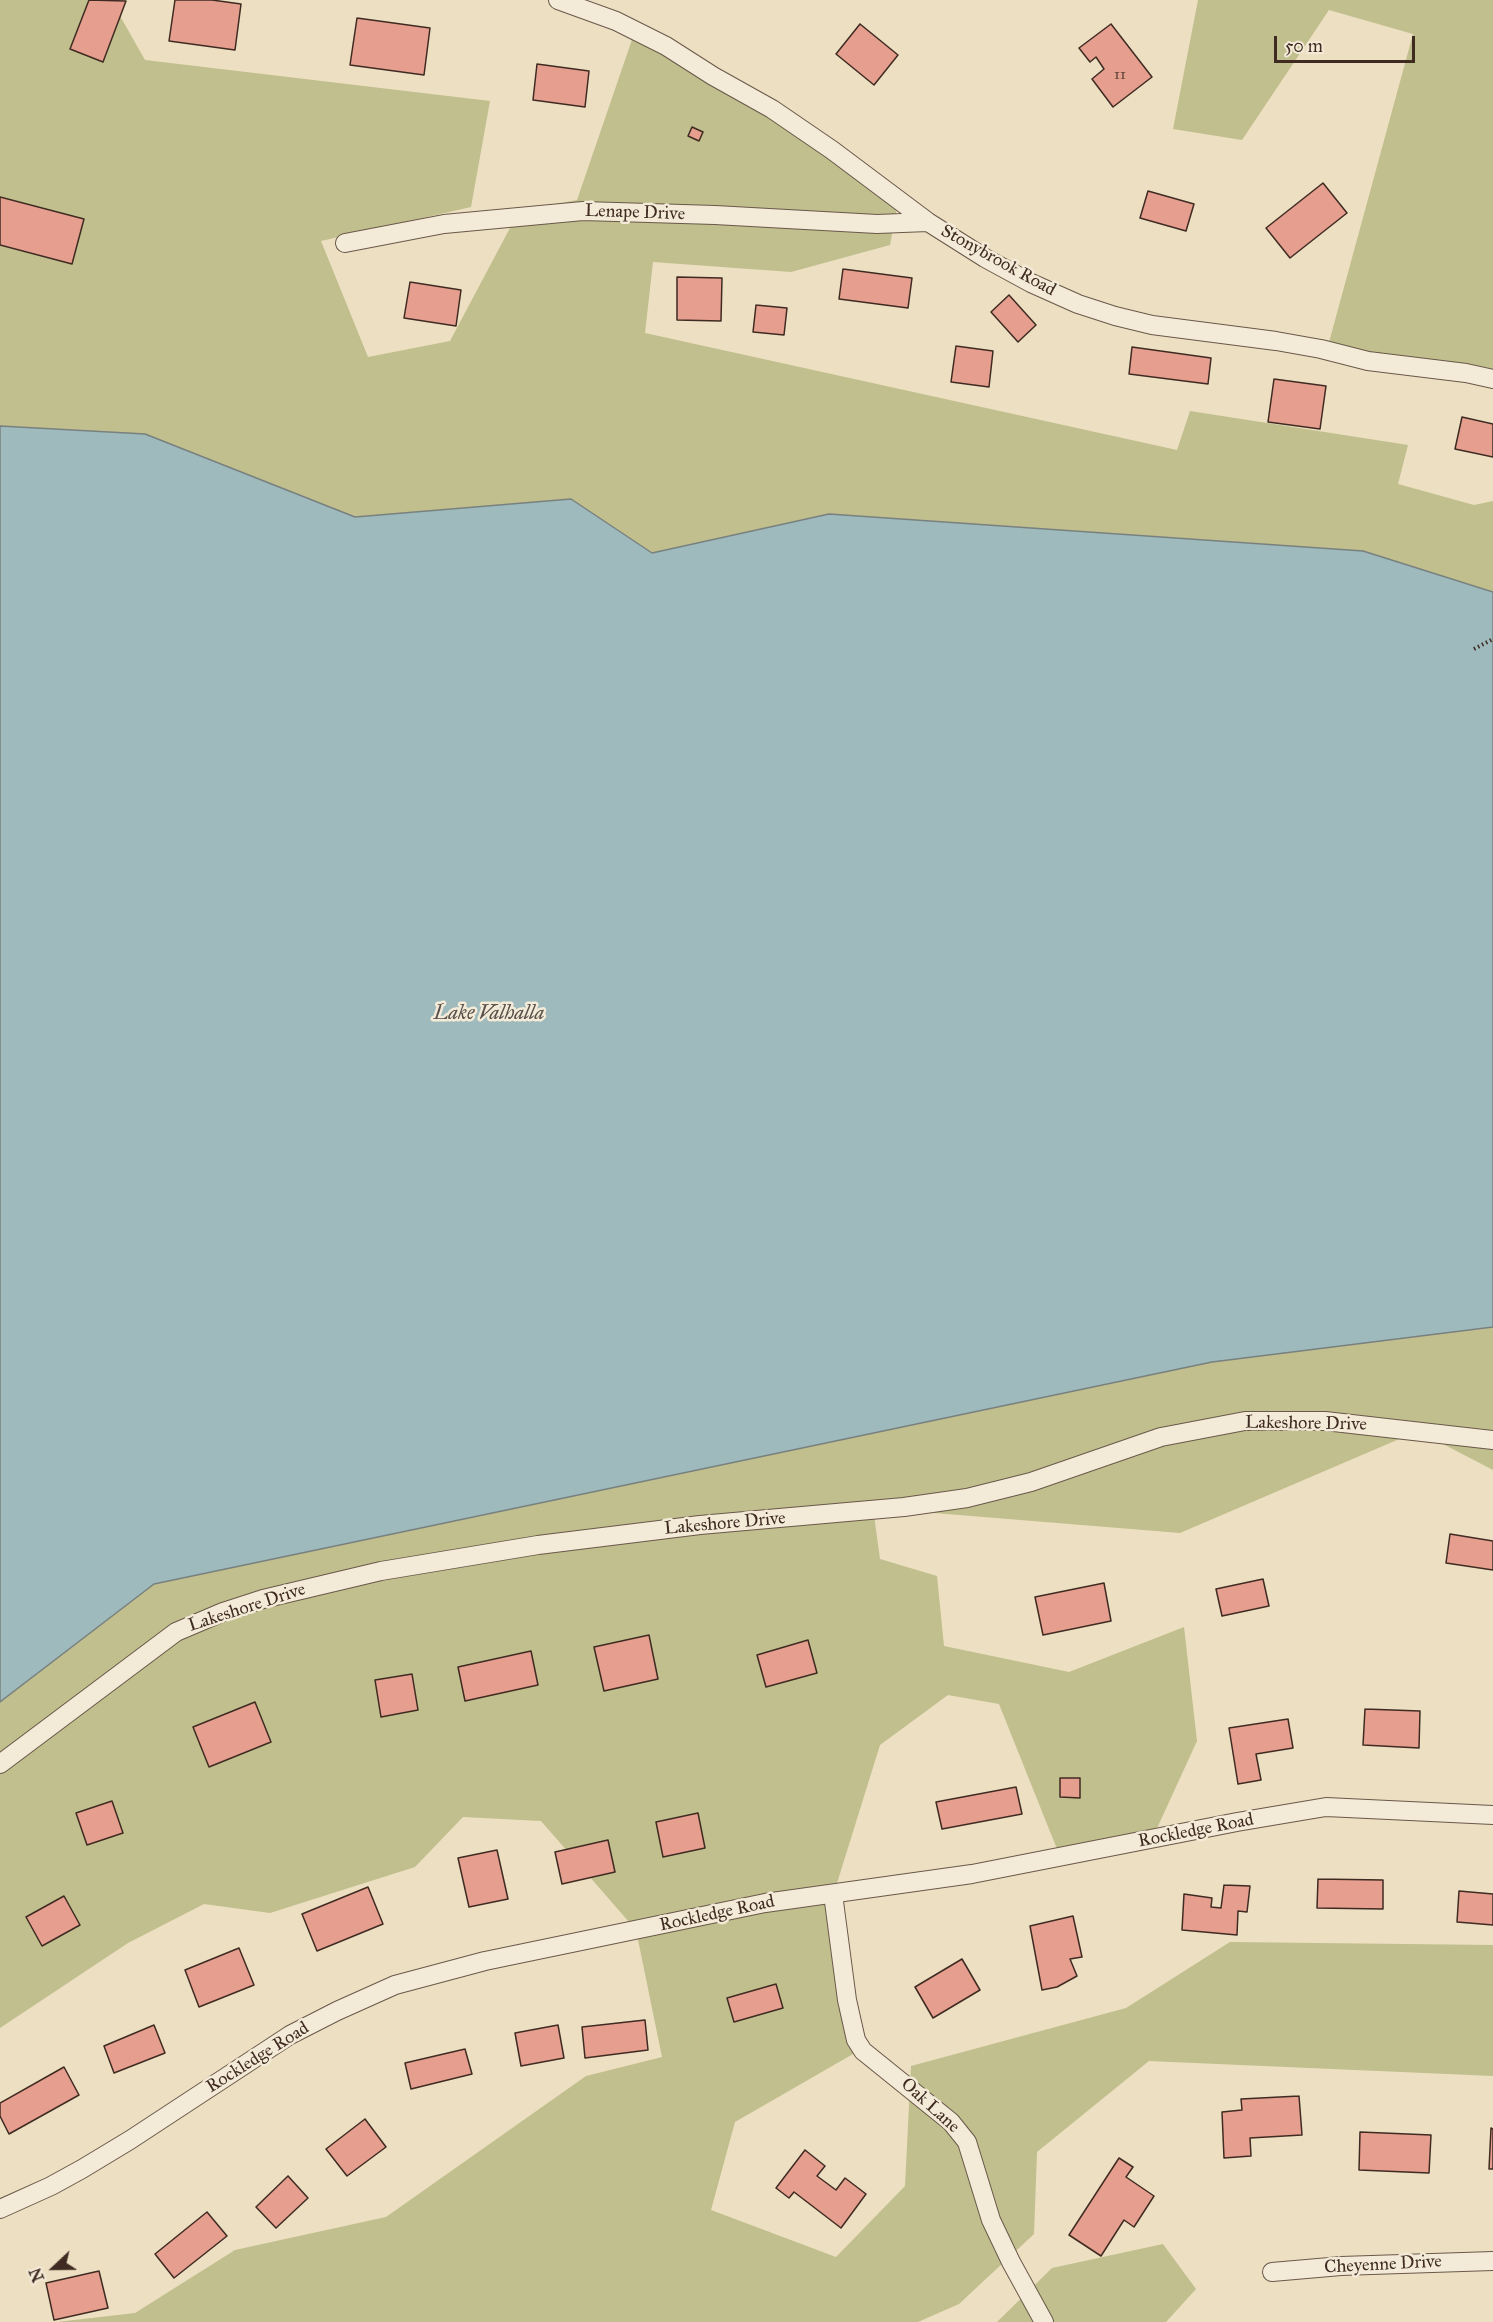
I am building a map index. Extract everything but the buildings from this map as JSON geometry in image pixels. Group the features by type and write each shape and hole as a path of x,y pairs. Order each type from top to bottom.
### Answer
{"street":[{"name":"Stonybrook Road","path":"558,0 616,21 666,46 772,109 832,150 928,222 985,258 1031,283 1078,304 1152,325 1321,349 1368,361 1466,373 1493,379"},
{"name":"Lenape Drive","path":"345,243 444,224 583,211 715,215 877,224 928,222"},
{"name":"Lakeshore Drive","path":"0,1764 176,1632 223,1612 263,1599 381,1571 538,1545 700,1525 904,1507 967,1498 1031,1482 1161,1437 1245,1421 1325,1421 1493,1440"},
{"name":"Rockledge Road","path":"0,2209 51,2186 120,2146 290,2035 395,1984 485,1961 765,1903 972,1874 1237,1822 1326,1807 1493,1815"},
{"name":"Oak Lane","path":"833,1894 856,2040 863,2051 951,2122 967,2142 991,2220 1044,2322"},
{"name":"Cheyenne Drive","path":"1272,2272 1341,2266 1493,2261"}],"path":[{"path":"1474,649 1493,639"}],"shaded area":[{"path":"0,0 111,0 145,60 490,101 471,207 321,241 368,357 450,341 519,211 577,200 636,28 899,197 890,245 791,272 653,262 645,333 1177,450 1190,411 1408,445 1398,484 1474,505 1493,501 1493,592 1363,551 829,514 652,553 571,499 355,517 145,434 0,426"},
{"path":"1198,0 1493,0 1493,382 1328,346 1413,34 1329,10 1242,140 1173,129"},
{"path":"1493,1327 1493,1470 1418,1431 1180,1533 873,1508 880,1559 937,1576 944,1646 1069,1672 1184,1627 1197,1741 1153,1837 1059,1854 999,1704 948,1695 880,1745 833,1896 860,2050 735,2122 711,2210 836,2257 905,2186 911,2066 1126,2008 1230,1942 1493,1945 1493,2076 1149,2061 1037,2152 1034,2234 959,2304 918,2322 57,2322 135,2313 235,2250 386,2217 586,2076 662,2057 636,1930 541,1821 463,1817 415,1867 270,1913 204,1904 128,1943 0,2028 0,1702 154,1584 1212,1362"},
{"path":"1163,2244 1196,2289 1166,2322 997,2322 1052,2268"}],"water":[{"name":"Lake Valhalla","path":"0,426 145,434 355,517 571,499 652,553 829,514 1363,551 1493,592 1493,1327 1212,1362 154,1584 0,1702"}]}
